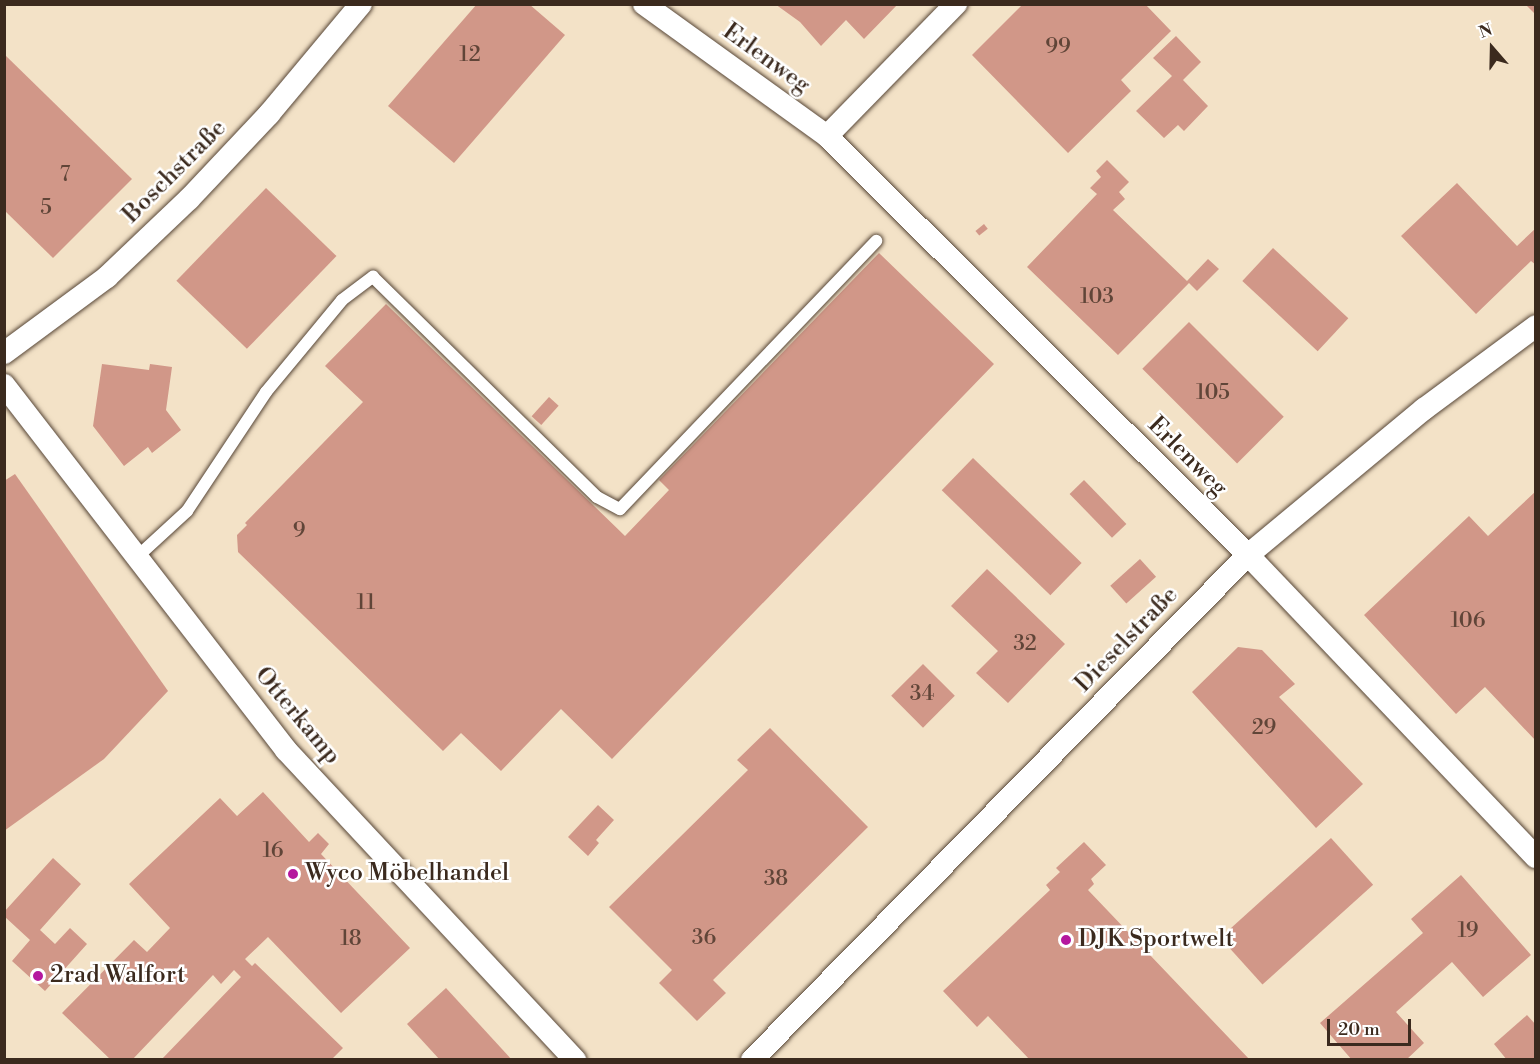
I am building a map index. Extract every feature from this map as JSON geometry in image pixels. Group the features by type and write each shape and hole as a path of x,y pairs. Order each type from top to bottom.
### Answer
{"street":[{"name":"Boschstraße","path":"4,353 107,278 189,199 269,114 361,4"},
{"name":"Erlenweg","path":"644,4 827,136 1248,555"},
{"path":"827,136 956,4"},
{"path":"1536,326 1424,409 1248,555 1536,857"},
{"name":"Otterkamp","path":"4,385 286,750 575,1059"},
{"name":"Dieselstraße","path":"753,1059 1248,555"}],"lane":[{"path":"137,557 187,511 266,392 342,300 373,277 597,497 620,509 876,241"}],"building":[{"path":"477,4 529,4 565,35 454,163 388,106"},
{"path":"775,4 898,4 864,39 846,20 821,46 800,22"},
{"path":"1023,4 1145,4 1171,31 1121,80 1131,91 1068,153 972,55"},
{"path":"1525,4 1536,4 1536,15"},
{"path":"1176,36 1201,62 1183,80 1208,106 1184,131 1178,125 1164,138 1136,111 1172,76 1153,58"},
{"path":"4,54 132,179 53,258 4,210"},
{"path":"1107,160 1129,182 1119,192 1125,199 1113,210 1187,281 1208,259 1219,269 1197,291 1189,283 1118,355 1027,267 1097,194 1090,188 1101,177 1096,171"},
{"path":"1457,183 1517,246 1536,228 1536,265 1531,261 1476,314 1401,236"},
{"path":"266,188 336,256 247,349 176,281"},
{"path":"984,224 988,229 979,236 975,231"},
{"path":"1273,248 1348,318 1318,351 1242,281"},
{"path":"879,253 994,364 612,759 561,709 501,771 461,733 443,751 238,552 237,535 247,525 245,523 363,402 325,366 386,304 625,536 669,490 659,480"},
{"path":"1189,322 1284,417 1237,463 1142,369"},
{"path":"102,364 149,370 150,364 172,367 166,410 181,430 152,453 148,447 124,466 93,426"},
{"path":"549,397 559,406 541,425 532,416"},
{"path":"973,458 1082,563 1050,595 942,490"},
{"path":"15,474 168,691 104,759 4,831 4,481"},
{"path":"1084,480 1126,524 1112,538 1070,494"},
{"path":"1536,491 1536,741 1485,687 1456,714 1364,615 1469,516 1488,536"},
{"path":"1140,559 1156,577 1126,604 1110,586"},
{"path":"987,569 1065,644 1008,703 976,673 998,651 951,606"},
{"path":"1238,647 1262,650 1295,684 1279,697 1363,784 1316,828 1192,692"},
{"path":"923,664 955,696 923,728 891,696"},
{"path":"770,728 868,827 713,980 726,993 697,1021 659,983 672,970 609,907 748,770 737,760"},
{"path":"263,792 309,842 318,833 329,844 321,854 410,948 341,1013 268,937 245,959 252,966 255,963 343,1048 331,1060 161,1060 241,977 234,970 221,984 213,975 132,1060 111,1060 62,1013 134,940 147,952 170,928 129,884 220,798 237,816"},
{"path":"598,805 614,820 596,840 599,843 588,856 568,837"},
{"path":"1331,838 1373,885 1262,985 1220,938"},
{"name":"DJK Sportwelt","path":"1084,842 1106,865 1091,879 1094,884 1088,890 1250,1060 1030,1060 988,1016 977,1027 943,991 1050,890 1046,885 1060,872 1056,868"},
{"path":"53,858 81,884 40,930 55,944 70,928 87,944 45,991 12,961 30,940 4,916 4,912"},
{"path":"1461,875 1531,955 1483,997 1452,962 1396,1012 1424,1043 1406,1060 1352,1060 1320,1023 1423,933 1411,919"},
{"path":"446,988 512,1060 440,1060 407,1024"},
{"path":"1527,1015 1536,1025 1536,1060 1507,1060 1494,1044"}],"place":[{"name":"Wyco Möbelhandel","path":"293,874"},
{"name":"DJK Sportwelt","path":"1066,940"},
{"name":"2rad Walfort","path":"38,976"}]}
